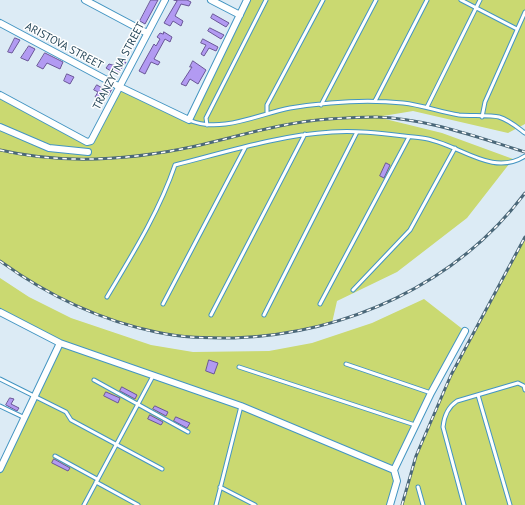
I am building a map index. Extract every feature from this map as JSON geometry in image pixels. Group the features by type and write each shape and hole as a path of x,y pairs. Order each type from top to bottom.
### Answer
{"street":[{"path":"85,0 147,33"},
{"name":"TRANZYTNA STREET","path":"0,95 87,142 91,141 118,86 165,0"},
{"path":"211,0 240,15"},
{"path":"189,120 247,0"},
{"name":"ARISTOVA STREET","path":"0,23 118,86 189,120"},
{"path":"0,127 49,148 88,152"},
{"path":"0,312 60,343 241,406 394,470"},
{"path":"390,505 397,480 394,470 431,393 465,331"},
{"path":"0,469 2,460 60,343"}],"lane":[{"path":"206,125 206,118 266,0"},
{"path":"267,114 268,105 323,0"},
{"path":"321,105 376,0"},
{"path":"375,101 427,0"},
{"path":"461,0 517,29"},
{"path":"427,107 480,0"},
{"path":"482,117 485,102 525,12"},
{"path":"189,120 198,124 206,125 231,122 290,108 375,101 404,103 458,114 498,117 513,124 525,133"},
{"path":"107,297 138,244 170,182 175,165 304,134 333,132 391,133 441,142 474,157 498,164 511,163 525,156"},
{"path":"264,315 357,132"},
{"path":"211,315 304,134"},
{"path":"320,304 409,137"},
{"path":"163,304 245,147"},
{"path":"353,290 410,230 455,148"},
{"path":"346,364 431,393"},
{"path":"239,367 415,425"},
{"path":"84,505 96,480 154,376"},
{"path":"0,378 66,412 71,420 162,469"},
{"path":"94,380 188,432"},
{"path":"464,505 443,426 452,405 478,395 518,383 525,390"},
{"path":"478,395 510,505"},
{"path":"0,406 24,418"},
{"path":"216,505 241,406"},
{"path":"55,456 138,505"},
{"path":"220,487 255,505"},
{"path":"418,487 423,505"}],"green space":[{"path":"247,0 525,0 525,124 508,133 413,111 377,117 442,133 513,159 467,218 397,272 337,301 332,323 300,330 251,337 218,339 175,335 148,330 121,323 71,303 46,290 0,261 0,95 91,141 118,86 189,120"},
{"path":"523,240 525,241 525,505 402,505 416,456 451,375"},
{"path":"0,278 29,297 71,318 151,345 193,352 269,351 312,343 372,323 424,299 465,331 431,393 396,472 390,505 0,505 0,469 60,343 0,312"}],"building":[{"path":"151,0 158,0 145,24 140,21"},
{"path":"174,0 187,0 191,2 189,6 181,4 175,16 183,21 181,26 173,21 170,26 164,23 177,1"},
{"path":"213,14 229,23 226,27 211,18"},
{"path":"210,28 224,35 221,39 208,31"},
{"path":"164,32 172,37 170,42 165,39 154,59 160,62 158,65 151,62 145,74 139,71 154,44 156,46 160,39 157,37 160,33 163,34"},
{"path":"15,38 20,40 12,53 8,52"},
{"path":"203,39 218,47 216,51 209,48 204,56 201,54 206,45 201,43"},
{"path":"29,46 35,49 28,61 21,58"},
{"path":"45,53 63,62 60,69 47,63 43,69 37,66"},
{"path":"120,59 126,62 117,75 106,68 109,64 116,66"},
{"path":"193,61 206,70 198,84 190,79 186,86 181,84 192,67 190,67"},
{"path":"67,74 74,77 70,84 64,81"},
{"path":"97,85 104,89 105,86 112,89 108,96 104,93 100,100 95,97 98,92 94,90"},
{"path":"386,163 390,165 384,178 380,176"},
{"path":"209,360 218,363 214,374 206,371"},
{"path":"122,387 137,395 135,399 120,391"},
{"path":"106,392 120,398 118,403 104,396"},
{"path":"10,398 14,399 11,404 19,408 17,411 6,405"},
{"path":"155,406 168,412 166,416 153,409"},
{"path":"150,415 163,422 161,425 148,419"},
{"path":"176,417 190,423 187,428 174,421"},
{"path":"54,459 70,468 68,471 52,463"}],"railway":[{"path":"0,150 24,155 73,159 98,159 147,155 196,146 295,123 329,119 375,117 394,118 451,129 525,152"},
{"path":"0,261 36,285 74,305 114,321 135,327 166,334 195,337 234,338 276,334 317,326 357,314 396,298 433,278 467,253 498,225 525,193"},
{"path":"402,505 416,456 451,375 525,237"}]}
